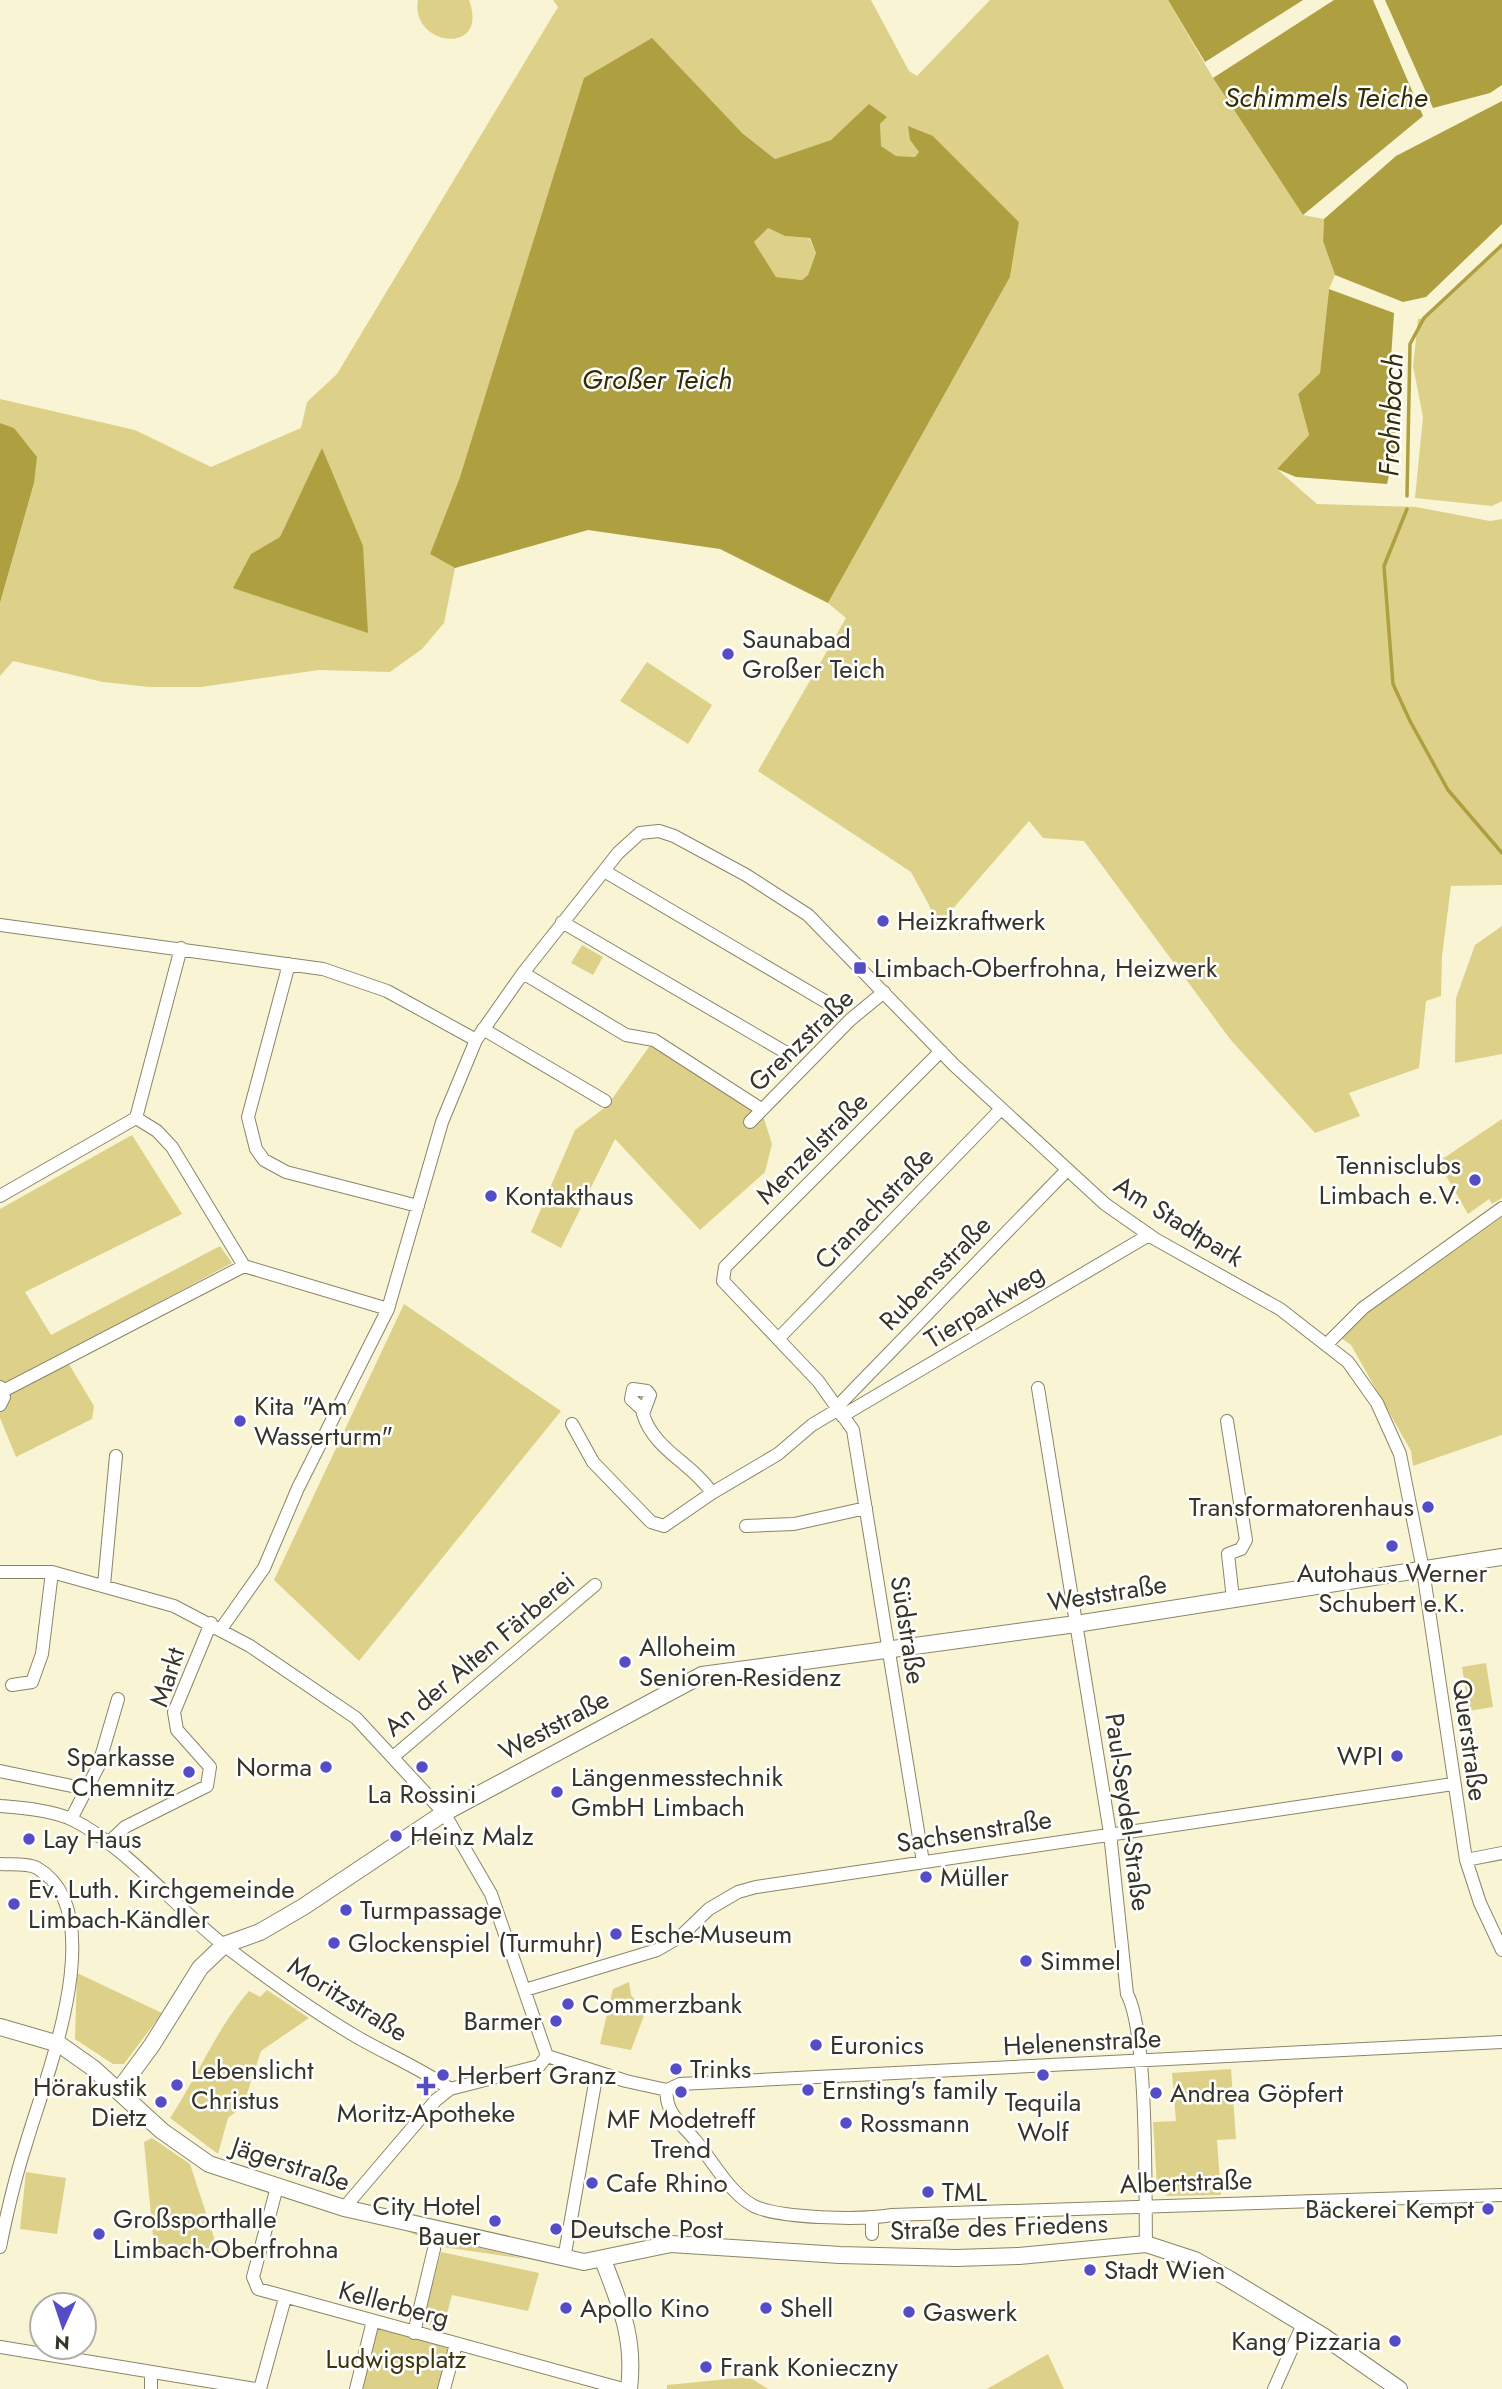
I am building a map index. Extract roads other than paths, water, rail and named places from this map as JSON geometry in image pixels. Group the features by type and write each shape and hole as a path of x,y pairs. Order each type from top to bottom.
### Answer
{"main road":[{"name":"Weststraße","path":"224,1945 260,1932 303,1907 444,1813 702,1675 1076,1624 1502,1557"},
{"path":"119,2090 158,2037 200,1968 224,1945"},
{"name":"Jägerstraße","path":"0,2027 59,2044 119,2090 162,2131 209,2164 344,2208 564,2259"},
{"name":"Straße des Friedens","path":"564,2259 603,2260 671,2244 840,2255 956,2258 1019,2256 1146,2244 1195,2260 1303,2324 1399,2389"},
{"path":"603,2260 627,2326 633,2357 629,2389"}],"street":[{"name":"Am Stadtpark","path":"216,1626 264,1568 298,1488 388,1309 442,1122 480,1035 562,922 631,839 640,833 659,831 674,835 746,874 808,915 942,1052 1105,1204 1149,1235 1280,1309 1348,1362 1377,1403 1400,1454 1423,1570"},
{"path":"604,871 828,1003"},
{"path":"562,922 785,1052"},
{"path":"0,925 323,969 387,991 480,1035 605,1101"},
{"path":"0,1196 136,1118 181,948"},
{"path":"289,964 248,1117 256,1149 264,1160 286,1172 418,1206"},
{"path":"523,973 626,1035 654,1040 761,1109"},
{"name":"Grenzstraße","path":"750,1122 850,1020 884,992"},
{"name":"Menzelstraße","path":"723,1281 725,1267 942,1052"},
{"name":"Cranachstraße","path":"778,1339 1001,1109"},
{"path":"136,1118 157,1131 172,1147 244,1266"},
{"name":"Rubensstraße","path":"838,1411 1067,1170"},
{"path":"1326,1345 1363,1308 1502,1208"},
{"name":"Tierparkweg","path":"838,1411 1149,1235"},
{"path":"0,1405 4,1397 2,1389 244,1266 374,1302 388,1309"},
{"name":"Südstraße","path":"723,1281 818,1381 853,1430 923,1862"},
{"name":"Paul-Seydel-Straße","path":"1038,1388 1110,1833 1127,1994 1134,2007 1140,2061 1146,2244"},
{"path":"644,1411 647,1426 655,1438 697,1472 712,1493"},
{"path":"572,1424 593,1462 651,1522 664,1527 712,1493 778,1454 812,1425 838,1411"},
{"path":"1227,1421 1246,1540 1241,1549 1228,1555 1233,1599"},
{"path":"104,1585 116,1456"},
{"path":"746,1526 794,1524 866,1508"},
{"name":"Querstraße","path":"1423,1570 1466,1860 1479,1903 1502,1950"},
{"path":"0,1572 52,1573 174,1606 216,1626 356,1718 444,1813 491,1894 547,2056"},
{"path":"12,1685 32,1682 42,1654 52,1573"},
{"name":"An der Alten Färberei","path":"393,1757 596,1585"},
{"name":"Markt","path":"108,1843 125,1827 207,1786 210,1768 177,1730 174,1712 216,1626"},
{"name":"Markt","path":"71,1819 98,1767 118,1699"},
{"path":"0,1771 86,1790"},
{"name":"Sachsenstraße","path":"525,1990 657,1950 681,1936 709,1909 738,1892 1110,1833 1453,1784"},
{"name":"Moritzstraße","path":"0,1806 31,1809 71,1819 108,1843 224,1945 317,2011 358,2037 425,2071 450,2089"},
{"path":"1466,1860 1502,1853"},
{"path":"0,1864 35,1867 55,1884 66,1906 73,1941 59,2044 26,2142 0,2247"},
{"name":"Helenenstraße","path":"667,2090 680,2084 1502,2042"},
{"path":"344,2208 361,2184 436,2100 450,2089 539,2066 547,2056"},
{"path":"547,2056 667,2090"},
{"path":"564,2259 597,2072"},
{"name":"Albertstraße","path":"667,2090 669,2110 737,2192 753,2206 786,2213 872,2218 892,2215 1502,2195"},
{"name":"Kellerberg","path":"277,2187 253,2281 258,2288 285,2298 622,2389"},
{"path":"872,2218 873,2234"},
{"path":"414,2333 434,2249"},
{"path":"0,2347 258,2389 285,2298"},
{"path":"356,2389 373,2322"},
{"path":"1274,2389 1303,2324"},
{"path":"444,2389 456,2344"},
{"path":"150,2372 151,2389"}],"water":[{"name":"Schimmels Teiche","path":"1168,0 1303,0 1205,62"},
{"name":"Schimmels Teiche","path":"1334,0 1373,0 1423,116 1303,215 1213,78"},
{"name":"Schimmels Teiche","path":"1385,0 1502,0 1502,85 1490,93 1433,108"},
{"name":"Großer Teich","path":"652,38 742,133 775,159 831,140 869,104 887,117 880,124 881,146 896,156 915,157 919,152 910,140 908,126 933,136 1019,222 1010,277 828,603 720,549 588,530 455,568 430,554 460,477 584,78","holes":["768,228 785,236 810,238 816,253 808,275 802,280 776,277 754,242"]},
{"name":"Schimmels Teiche","path":"1502,101 1502,224 1426,297 1403,302 1335,275 1323,241 1324,219 1396,156"},
{"path":"1329,289 1394,313 1390,374 1397,441 1387,484 1296,477 1277,469 1309,435 1298,394 1320,373"},
{"path":"0,423 14,428 37,457 34,483 0,603"},
{"path":"322,448 363,546 368,633 233,588 251,554 280,537"}],"waterway":[{"name":"Frohnbach","path":"1407,496 1410,344 1424,318 1502,245"},
{"name":"Frohnbach","path":"1407,509 1384,566 1393,684 1448,790 1502,853"}],"place":[{"name":"Saunabad Großer Teich","path":"728,654"},
{"name":"Heizkraftwerk","path":"883,921"},
{"name":"Limbach-Oberfrohna, Heizwerk","path":"860,968"},
{"name":"Tennisclubs Limbach e.V.","path":"1475,1180"},
{"name":"Kontakthaus","path":"491,1196"},
{"name":"Kita \"Am Wasserturm\"","path":"240,1421"},
{"name":"Transformatorenhaus","path":"1428,1507"},
{"name":"Autohaus Werner Schubert e.K.","path":"1392,1546"},
{"name":"Alloheim Senioren-Residenz","path":"625,1662"},
{"name":"WPI","path":"1397,1756"},
{"name":"Norma","path":"326,1767"},
{"name":"La Rossini","path":"422,1767"},
{"name":"Sparkasse Chemnitz","path":"189,1772"},
{"name":"Längenmesstechnik GmbH Limbach","path":"557,1792"},
{"name":"Heinz Malz","path":"396,1836"},
{"name":"Lay Haus","path":"29,1839"},
{"name":"Müller","path":"926,1877"},
{"name":"Ev. Luth. Kirchgemeinde Limbach-Kändler","path":"14,1904"},
{"name":"Turmpassage","path":"346,1910"},
{"name":"Esche-Museum","path":"616,1934"},
{"name":"Glockenspiel (Turmuhr)","path":"334,1943"},
{"name":"Simmel","path":"1026,1961"},
{"name":"Commerzbank","path":"568,2004"},
{"name":"Barmer","path":"556,2021"},
{"name":"Euronics","path":"816,2045"},
{"name":"Trinks","path":"676,2069"},
{"name":"Herbert Granz","path":"443,2075"},
{"name":"Tequila Wolf","path":"1043,2075"},
{"name":"Lebenslicht Christus","path":"177,2085"},
{"name":"Moritz-Apotheke","path":"426,2086"},
{"name":"Ernsting's family","path":"808,2090"},
{"name":"MF Modetreff Trend","path":"681,2092"},
{"name":"Andrea Göpfert","path":"1156,2093"},
{"name":"Hörakustik Dietz","path":"161,2102"},
{"name":"Rossmann","path":"846,2123"},
{"name":"Cafe Rhino","path":"592,2183"},
{"name":"TML","path":"928,2192"},
{"name":"Bäckerei Kempt","path":"1488,2209"},
{"name":"City Hotel Bauer","path":"495,2221"},
{"name":"Deutsche Post","path":"556,2229"},
{"name":"Großsporthalle Limbach-Oberfrohna","path":"99,2234"},
{"name":"Stadt Wien","path":"1090,2270"},
{"name":"Apollo Kino","path":"566,2308"},
{"name":"Shell","path":"766,2308"},
{"name":"Gaswerk","path":"909,2312"},
{"name":"Kang Pizzaria","path":"1395,2341"},
{"name":"Frank Konieczny","path":"706,2367"}],"park label":[{"name":"Ludwigsplatz","path":"396,2359"}]}
